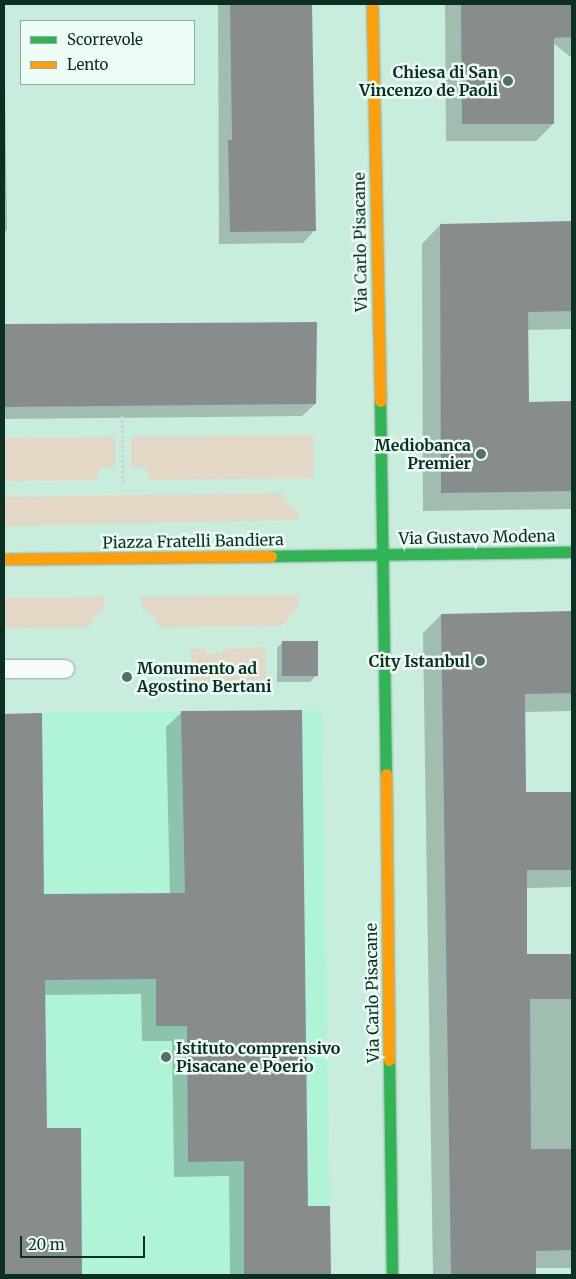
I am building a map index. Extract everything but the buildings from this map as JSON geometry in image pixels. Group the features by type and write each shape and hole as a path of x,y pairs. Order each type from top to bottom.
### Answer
{"street":[{"name":"Via Carlo Pisacane","path":"372,4 385,710 392,1275"},
{"name":"Via Gustavo Modena","path":"382,554 572,552"},
{"name":"Piazza Fratelli Bandiera","path":"4,559 382,554"}],"lane":[{"path":"4,669 65,669"}],"path":[{"path":"122,414 123,483"}],"shaded area":[{"path":"313,435 314,478 151,480 145,467 131,467 131,437"},
{"path":"115,437 115,467 102,467 96,480 4,481 4,438"},
{"path":"282,493 288,504 297,511 299,520 4,526 4,497"},
{"path":"299,595 298,607 282,626 159,627 151,614 143,609 140,597"},
{"path":"105,597 104,609 95,617 89,627 4,628 4,598"},
{"path":"265,647 266,681 192,683 191,649 206,649 206,654 223,653 224,649"},
{"name":"Istituto comprensivo Pisacane e Poerio","path":"322,710 331,1275 4,1275 4,714"}],"traffic: fast":[{"path":"380,401 386,774"},
{"path":"271,556 572,552"},
{"path":"389,1060 392,1275"}],"traffic: slow":[{"path":"372,4 380,401"},
{"path":"4,559 271,556"},
{"path":"386,774 389,1060"}],"place":[{"name":"Chiesa di San Vincenzo de Paoli","path":"508,81"},
{"name":"Mediobanca Premier","path":"481,454"},
{"name":"City Istanbul","path":"480,661"},
{"name":"Monumento ad Agostino Bertani","path":"127,677"},
{"name":"Istituto comprensivo Pisacane e Poerio","path":"166,1057"}]}
